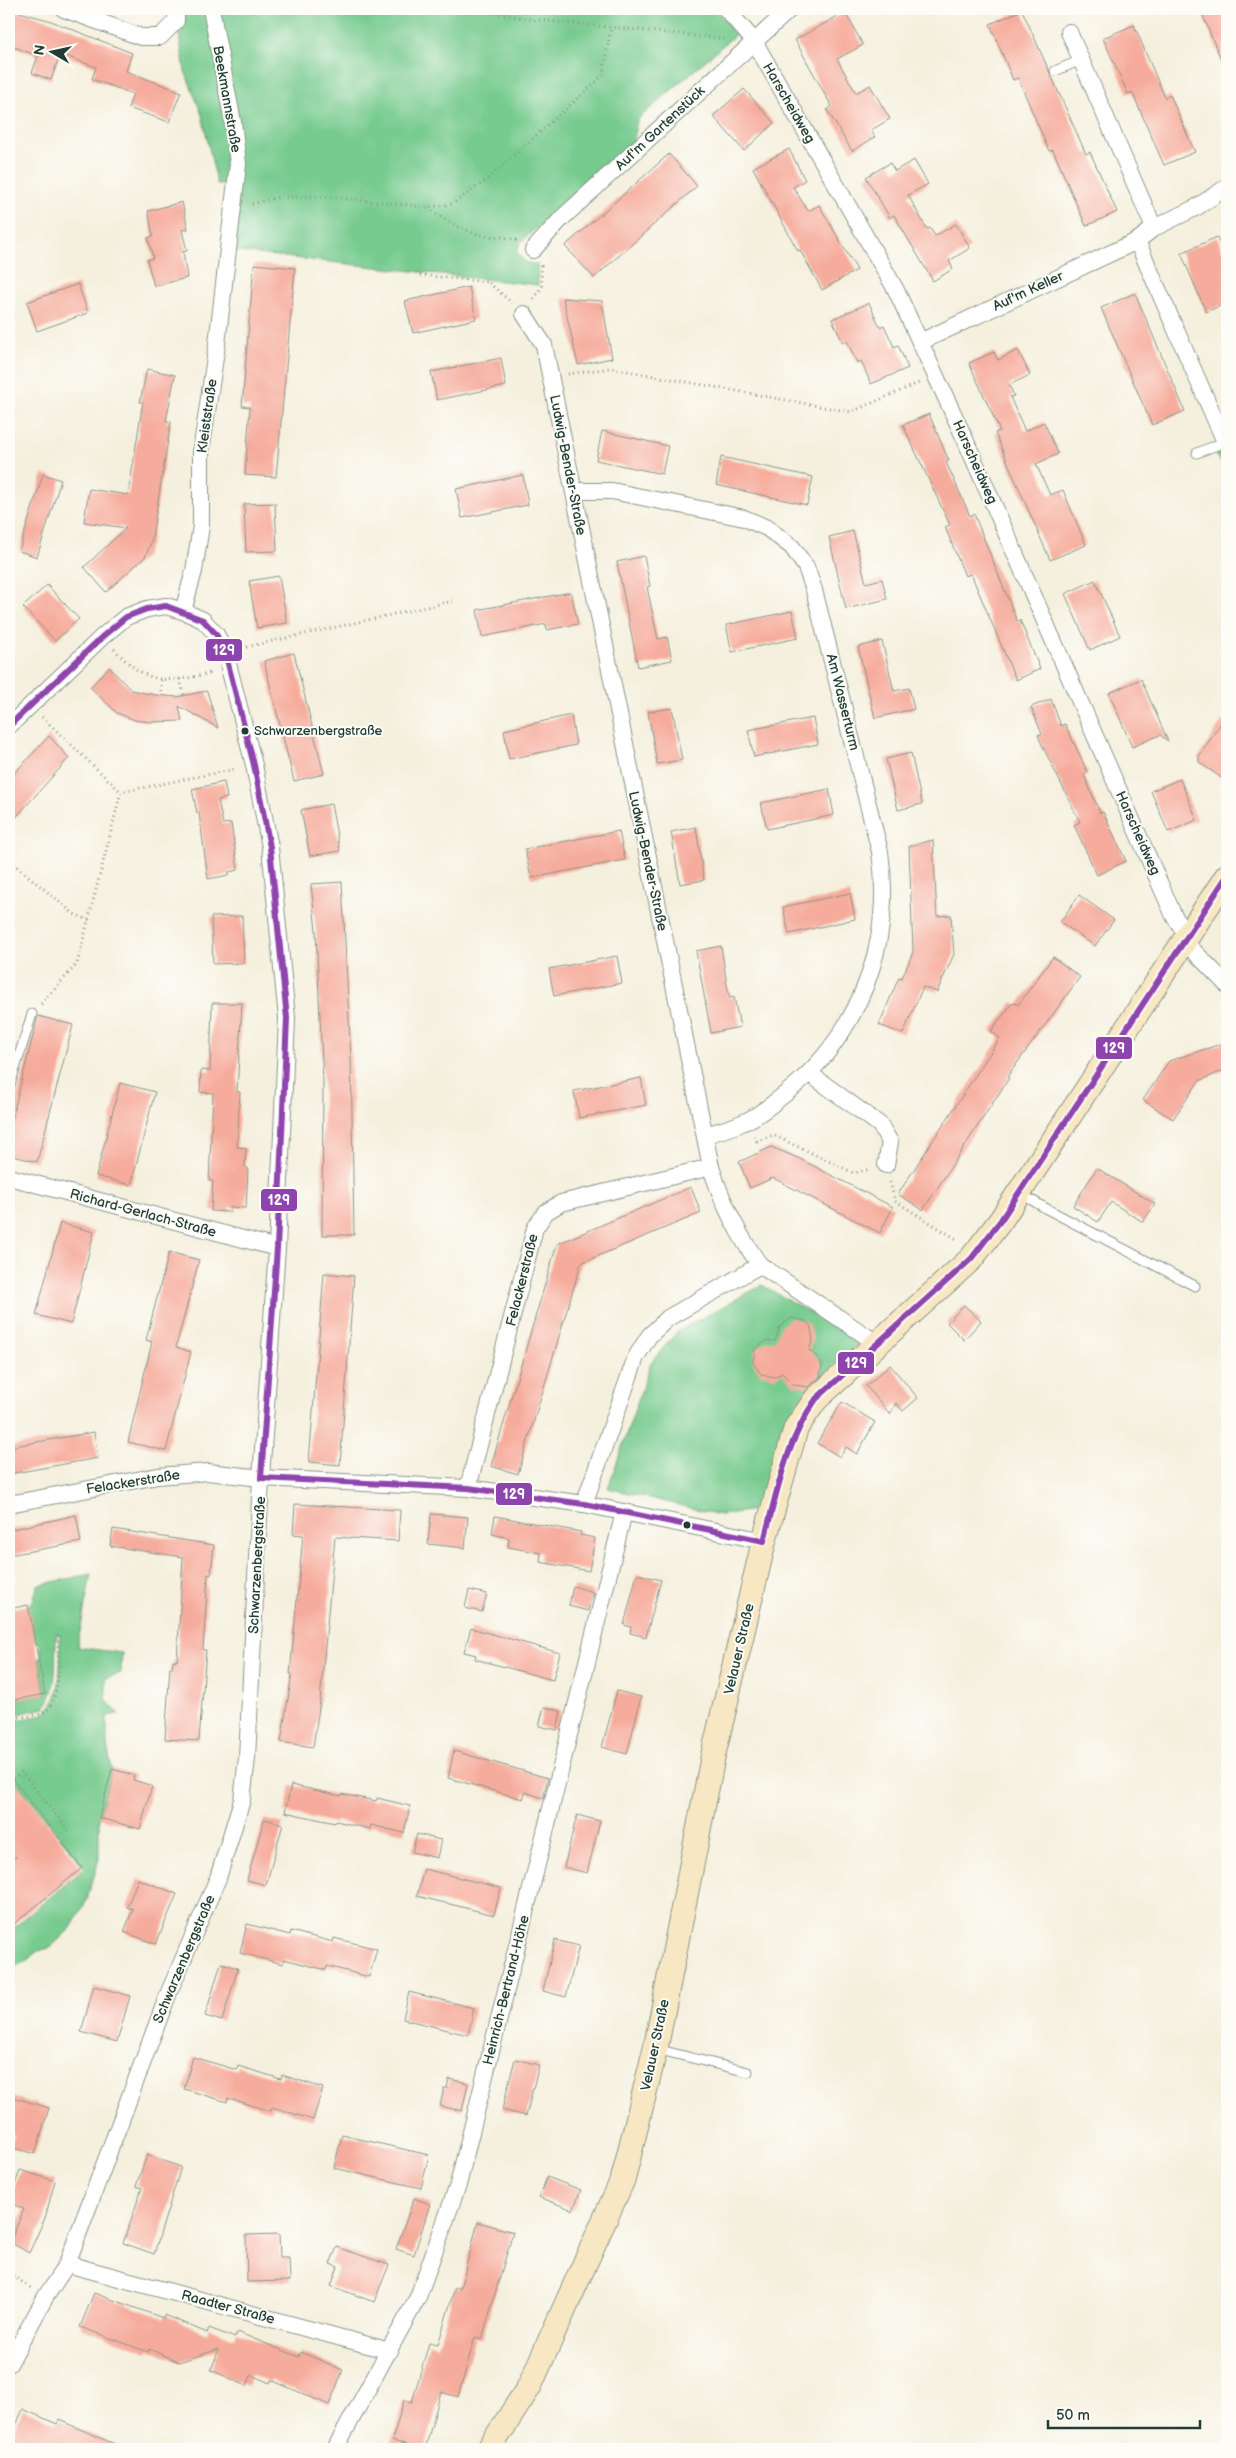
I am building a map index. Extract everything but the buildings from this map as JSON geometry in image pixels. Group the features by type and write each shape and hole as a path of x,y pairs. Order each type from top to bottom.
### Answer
{"main road":[{"name":"Velauer Straße","path":"488,2449 529,2387 623,2180 655,2048 713,1756 764,1541 792,1438 800,1420 816,1399 971,1258 1020,1193 1227,876"}],"street":[{"path":"64,9 141,37 160,37 176,21 176,9"},
{"name":"Beekmannstraße","path":"211,9 233,122 238,164 233,214"},
{"name":"Harscheidweg","path":"726,9 754,41 896,290 936,375 1174,916 1183,942 1227,985"},
{"name":"Auf'm Gartenstück","path":"533,250 562,218 644,146 677,111 790,9"},
{"path":"1069,32 1154,228"},
{"name":"Auf'm Keller","path":"920,342 1137,241 1154,228 1197,207 1227,187"},
{"name":"Kleiststraße","path":"183,610 194,571 201,526 201,452 233,214"},
{"path":"1137,241 1226,441"},
{"name":"Ludwig-Bender-Straße","path":"524,314 544,345 711,1167 721,1198 746,1246 760,1264 878,1344"},
{"name":"Am Wasserturm","path":"574,491 612,491 744,518 768,528 792,547 806,568 814,590 845,710 883,872 879,941 869,978 852,1017 834,1045 810,1074 771,1105 745,1122 705,1135"},
{"path":"9,726 103,636 126,618 147,609 166,606 183,610 203,620 216,634 229,667"},
{"name":"Schwarzenbergstraße","path":"9,2364 46,2296 67,2264 169,1992 218,1878 242,1800 247,1758 261,1478 277,1248 287,1018 270,847 254,765 229,667"},
{"path":"810,1074 880,1125 890,1142 886,1165"},
{"name":"Felackerstraße","path":"468,1488 535,1228 546,1212 561,1203 711,1167"},
{"name":"Richard-Gerlach-Straße","path":"9,1177 277,1248"},
{"path":"584,1504 636,1357 649,1336 668,1318 760,1264"},
{"name":"Felackerstraße","path":"9,1504 158,1476 208,1472 261,1478 468,1488 584,1504 764,1541"},
{"name":"Heinrich-Bertrand-Höhe","path":"335,2449 418,2297 458,2185 624,1512"},
{"name":"Raadter Straße","path":"67,2264 390,2351"}],"lane":[{"path":"1056,71 1081,60"},
{"path":"1197,453 1226,441"},
{"path":"9,1088 32,1014"},
{"path":"1020,1193 1044,1208 1195,1286"},
{"path":"655,2048 748,2072"}],"path":[{"path":"475,9 528,19 754,41"},
{"path":"233,214 280,197 330,197 428,208 452,204 471,193 603,75 611,28"},
{"path":"420,276 488,282 524,314 542,286 541,265 533,250 520,241 507,236 488,236 469,232 452,224 428,208"},
{"path":"550,377 610,368 851,412 936,375"},
{"path":"243,648 453,601"},
{"path":"114,648 147,677 161,680 180,679 229,667"},
{"path":"180,679 184,695"},
{"path":"161,680 161,696"},
{"path":"42,718 121,792"},
{"path":"121,792 235,769"},
{"path":"32,1014 77,964 121,792"},
{"path":"9,860 74,914 89,920"},
{"path":"745,1122 757,1141 773,1135 854,1173 886,1165 895,1201 959,1240"},
{"path":"9,1718 38,1714 46,1710 50,1704 57,1683 58,1633"},
{"path":"9,1782 22,1772 69,1831"},
{"path":"9,1850 18,1861"},
{"path":"9,2273 46,2296"}],"green space":[{"path":"177,9 206,9 230,121 234,183 217,184 202,115 185,71 177,22"},
{"path":"213,9 715,9 736,34 637,120 634,140 520,243 517,251 523,260 528,263 537,264 538,285 231,251 238,204"},
{"path":"1227,450 1227,470 1215,455"},
{"path":"762,1285 861,1342 834,1365 785,1421 762,1509 720,1515 608,1488 651,1362 678,1331"},
{"path":"91,1574 77,1647 122,1653 121,1673 106,1678 106,1700 119,1714 107,1716 107,1746 112,1769 99,1818 99,1859 87,1900 71,1928 51,1947 36,1952 30,1959 9,1970 9,1948 13,1944 9,1936 9,1923 13,1928 85,1868 17,1783 9,1789 9,1720 31,1718 43,1714 55,1700 58,1689 60,1634 57,1633 53,1690 45,1708 9,1716 9,1701 45,1694 39,1658 42,1658 40,1644 34,1639 28,1605 32,1603 38,1585"}],"transit line":[{"name":"129","path":"9,726 103,636 126,617 147,609 166,606 203,620 216,634 225,652 254,765 270,847 287,1018 277,1248 261,1478"},
{"name":"129","path":"764,1541 778,1485 790,1450 797,1432 816,1399 971,1259 1001,1220 1227,876"},
{"name":"129","path":"261,1478 468,1488 584,1504 764,1541"}],"place":[{"name":"Schwarzenbergstraße","path":"245,731"}]}
